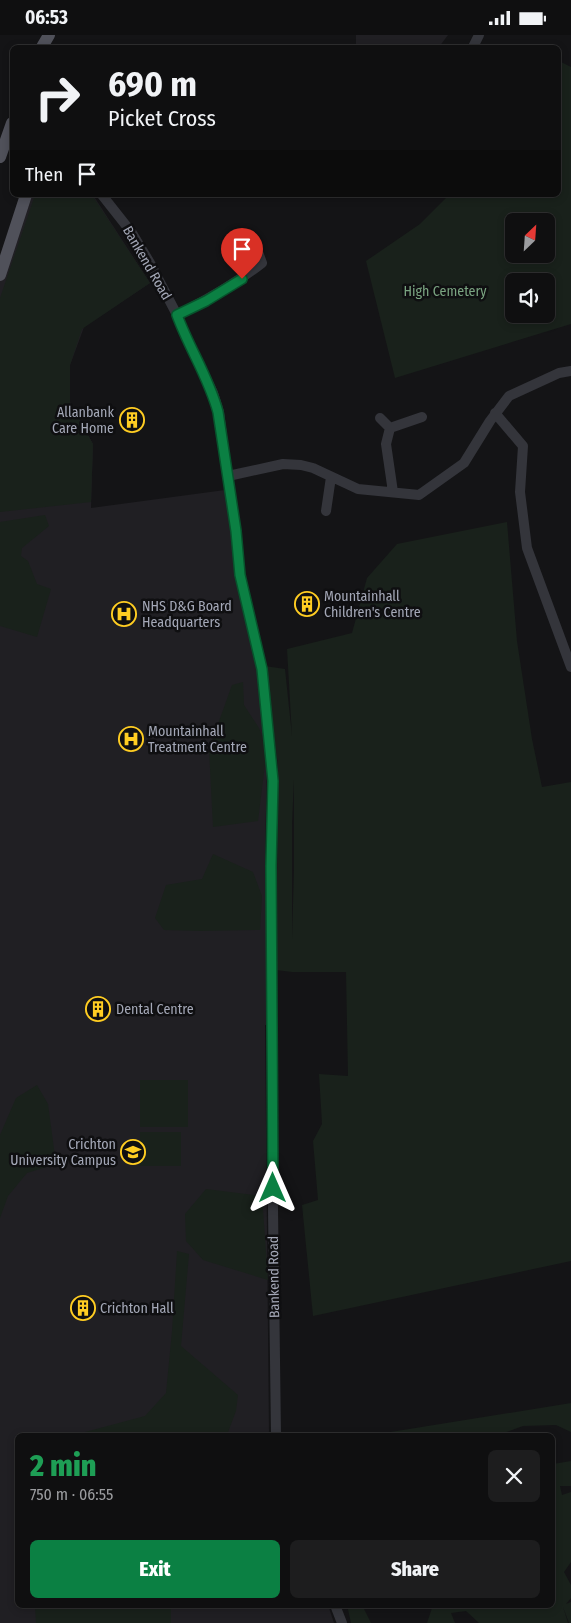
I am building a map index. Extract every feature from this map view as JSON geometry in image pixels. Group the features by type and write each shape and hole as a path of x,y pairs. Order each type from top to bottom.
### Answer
{"main road":[{"path":"0,157 10,129"},
{"path":"0,275 25,197"}],"street":[{"name":"Bankend Road","path":"104,197 132,233 150,263 177,315 213,393 218,412 228,476 240,575 262,669 273,781 271,866 276,1433"},
{"path":"177,315 206,301 242,279 262,263 255,244"},
{"path":"228,476 283,464 301,465 358,489 419,495 464,463 495,413 509,396 559,373 571,371"},
{"path":"495,413 523,446 520,492 527,548 570,660"},
{"path":"390,428 422,417"},
{"path":"380,418 390,428"},
{"path":"390,428 386,444 393,492"},
{"path":"326,511 331,477"},
{"path":"336,1608 342,1623"}],"shaded area":[{"path":"356,35 448,35 440,45 356,45"},
{"name":"NHS D&G Board Headquarters","path":"25,197 94,197 150,283 84,327 70,365 70,402 93,444 91,508 225,490 261,693 267,768 265,853 270,936 268,1025 265,1025 269,1433 15,1433 15,1608 329,1608 334,1623 0,1623 0,279"}],"green space":[{"name":"High Cemetery","path":"561,62 571,67 571,324 395,378 366,261 420,224 447,197 561,197"},
{"path":"34,197 93,197 150,283 82,329 70,365 70,404 93,444 91,502 0,512 0,298"},
{"path":"45,515 49,526 22,548 21,556 28,561 37,584 51,589 37,637 0,626 0,522"},
{"path":"507,522 517,641 532,739 542,787 571,782 571,1261 313,1316 302,1205 318,1200 313,1141 322,1124 319,1074 348,1076 346,972 292,972 276,970 278,766 265,666 285,669 292,736 287,649 352,633 367,578 397,544","holes":["294,779 294,870 292,939"]},
{"path":"243,682 244,705 259,728 267,748 258,821 213,827 209,749 232,685"},
{"path":"213,854 253,872 262,896 260,930 164,930 155,918 166,885 202,879"},
{"path":"140,1080 188,1080 188,1127 140,1127"},
{"path":"37,1085 48,1104 56,1164 27,1173 8,1196 0,1218 0,1135 16,1098"},
{"path":"140,1132 181,1132 181,1166 140,1166"},
{"path":"206,1189 262,1196 268,1280 203,1260 186,1241 185,1214"},
{"path":"177,1251 189,1254 181,1346 238,1395 236,1411 228,1433 81,1433 145,1416 166,1393"},
{"path":"571,1403 571,1432 556,1425 523,1426 504,1433 384,1433"},
{"path":"571,1461 571,1486 560,1486 562,1495 571,1492 571,1562 564,1572 571,1585 571,1598 566,1604 571,1602 571,1623 569,1623 563,1607 568,1623 479,1623 466,1611 451,1613 455,1623 427,1623 432,1608 555,1608 555,1464"},
{"path":"35,1608 171,1608 171,1623 36,1623"},
{"path":"348,1608 364,1608 371,1623 351,1623"}],"place":[{"name":"Allanbank Care Home","path":"132,420"},
{"name":"Mountainhall Children's Centre","path":"307,604"},
{"name":"NHS D&G Board Headquarters","path":"124,614"},
{"name":"Mountainhall Treatment Centre","path":"131,739"},
{"name":"Dental Centre","path":"98,1009"},
{"name":"Crichton University Campus","path":"133,1152"},
{"name":"Crichton Hall","path":"83,1308"}],"route":[{"path":"242,279 206,301 177,315 213,393 218,412 236,531 240,575 262,669 273,781 271,866 273,1188"}]}
